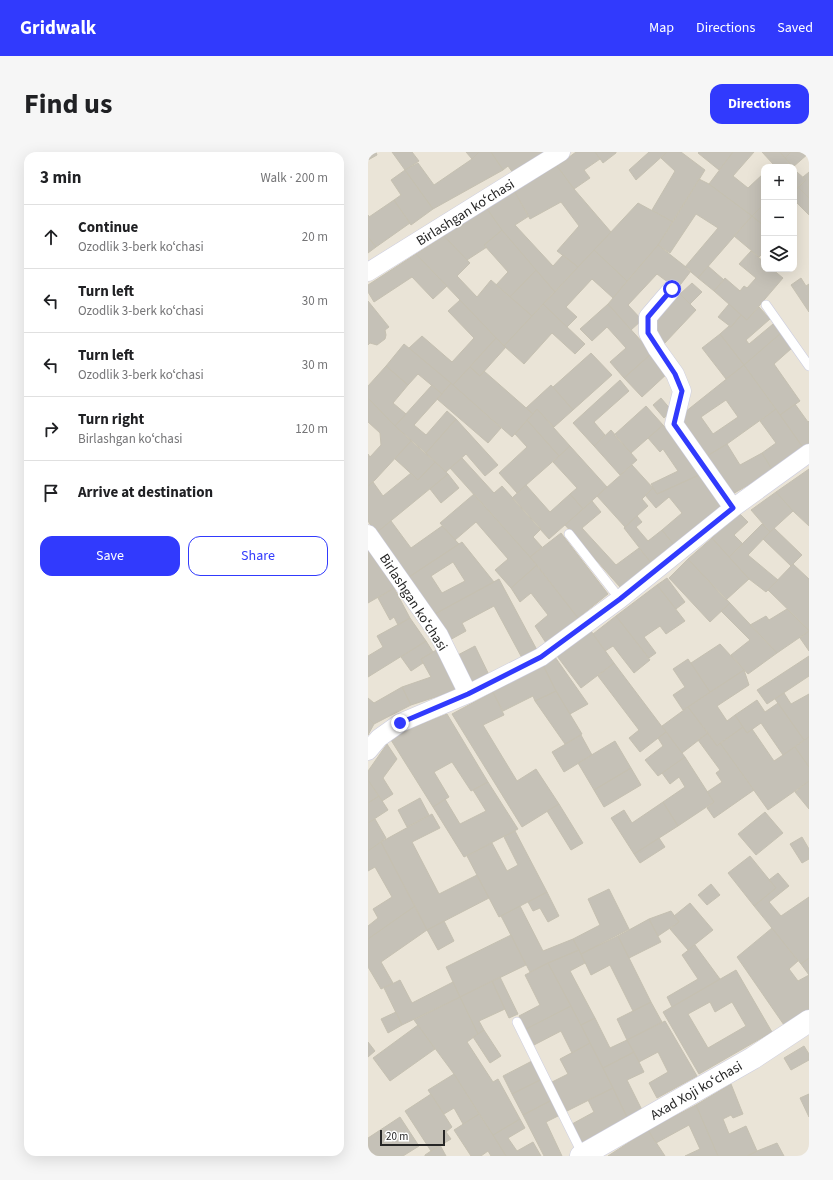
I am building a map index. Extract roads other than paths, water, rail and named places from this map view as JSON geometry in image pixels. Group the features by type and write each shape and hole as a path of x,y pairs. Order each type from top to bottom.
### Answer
{"street":[{"name":"Birlashgan koʻchasi","path":"368,272 561,152"},
{"path":"672,289 648,317 648,333 675,374 682,391 674,424 733,508"},
{"path":"368,751 379,738 400,723 468,694 541,657 620,599 733,508 809,453"},
{"name":"Birlashgan koʻchasi","path":"368,534 439,636 468,694"},
{"name":"Axad Xoji koʻchasi","path":"582,1156 753,1058 809,1021"}],"lane":[{"path":"766,305 809,366"},
{"path":"569,534 620,599"},
{"path":"518,1022 582,1156"}]}
